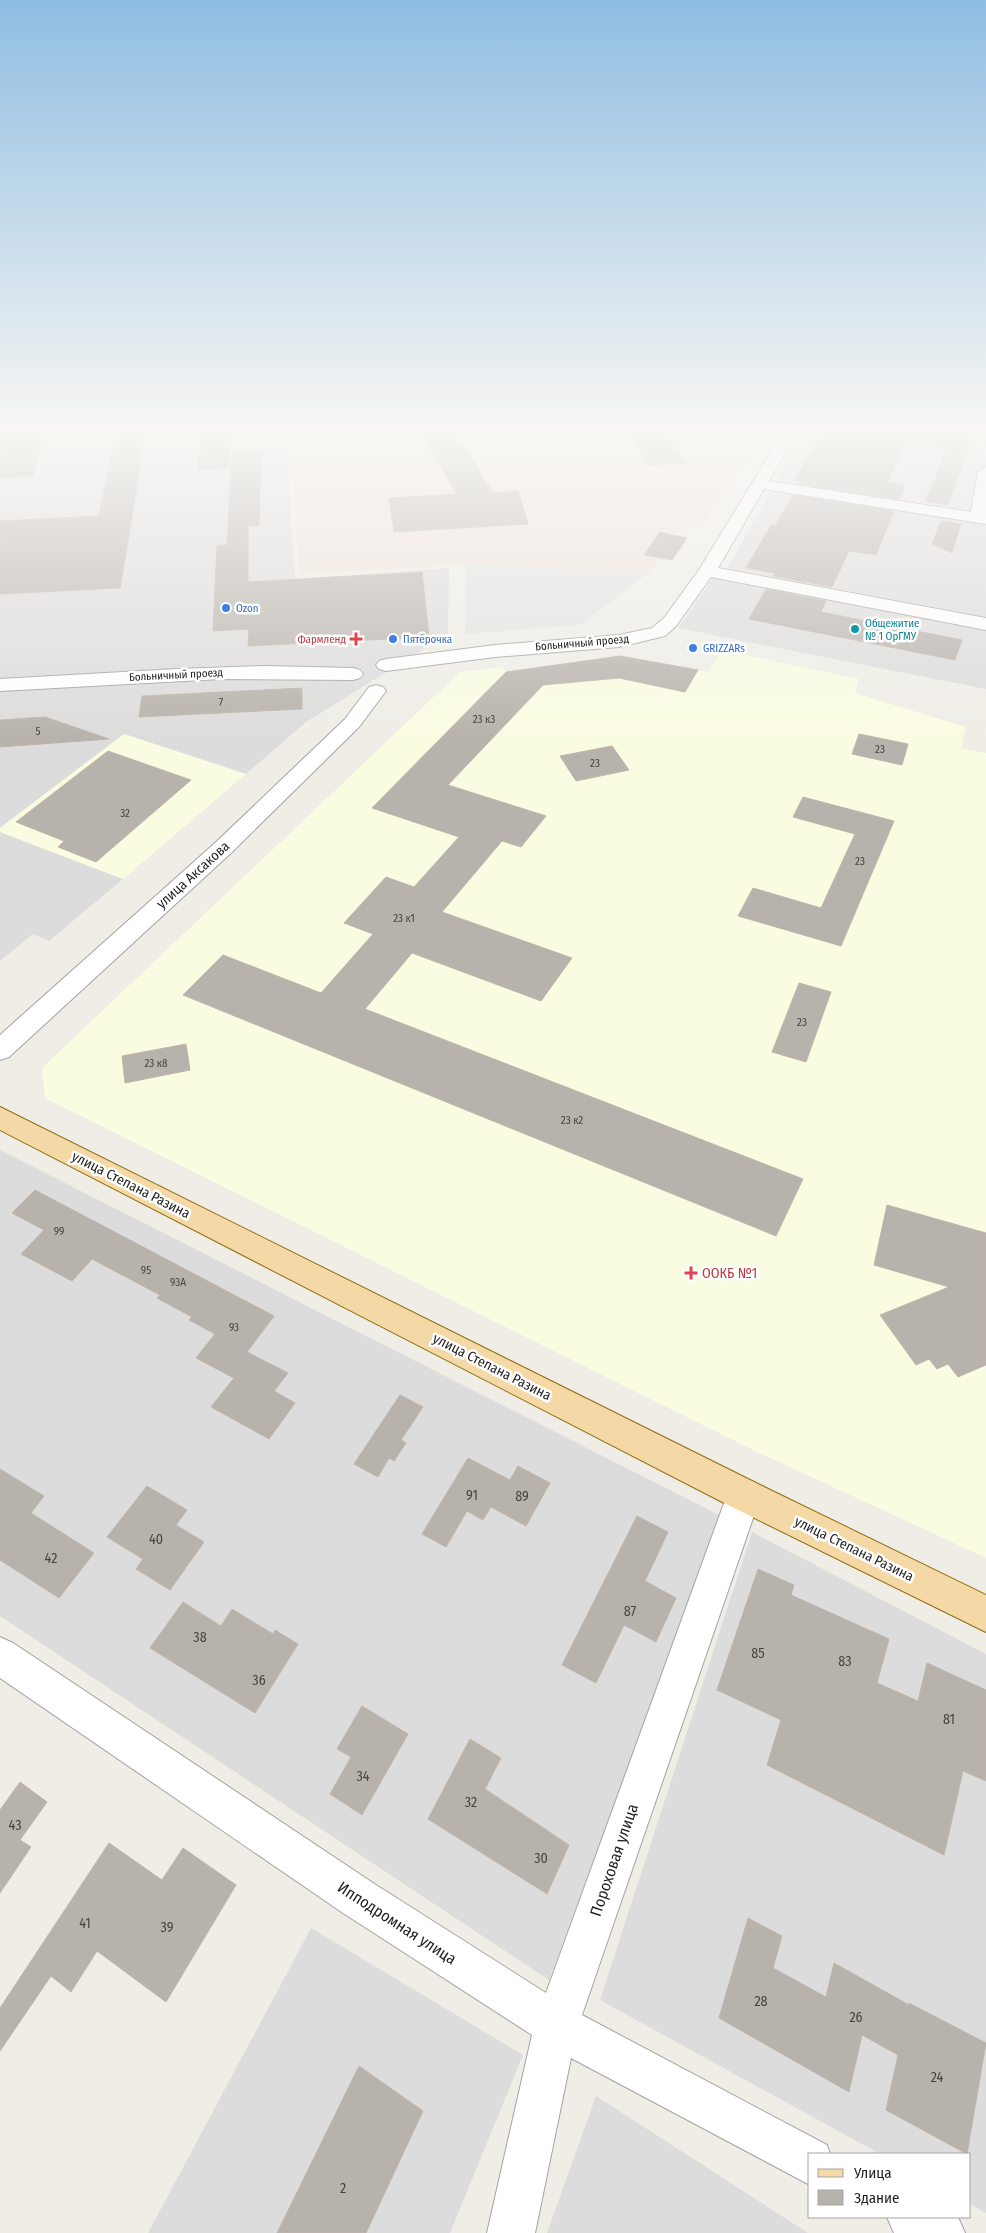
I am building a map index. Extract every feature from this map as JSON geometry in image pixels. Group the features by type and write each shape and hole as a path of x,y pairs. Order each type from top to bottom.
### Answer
{"main road":[{"name":"улица Степана Разина","path":"0,1118 744,1495 986,1614"}],"street":[{"path":"730,533 707,572 986,624"},
{"name":"Больничный проезд","path":"386,665 639,638 658,632 670,622 707,572"},
{"name":"Больничный проезд","path":"389,686 459,656"},
{"path":"370,664 386,665 398,670 401,676 389,686 356,685 353,682 353,674 370,664"},
{"name":"Больничный проезд","path":"0,685 195,674 307,672 353,674"},
{"name":"улица Аксакова","path":"0,1050 223,848 389,686"},
{"name":"Пороховая улица","path":"511,2233 556,2025 744,1495"},
{"name":"Ипподромная улица","path":"0,1656 358,1898 556,2025 808,2161"},
{"path":"913,2218 941,2233"}],"shaded area":[{"path":"0,533 292,533 295,579 449,568 448,634 306,722 246,774 124,734 0,828"},
{"path":"297,533 675,533 674,535 687,537 672,560 660,558 650,572 465,565 299,574"},
{"path":"747,533 986,533 986,617 728,568"},
{"path":"465,565 650,572 580,625 465,634"},
{"path":"713,578 986,631 986,689 678,628"},
{"name":"ООКБ №1","path":"722,650 859,679 855,693 966,727 961,748 986,753 986,1558 749,1448 45,1098 42,1068 460,672 503,667 506,672 620,656 709,672"},
{"path":"124,734 246,774 123,879 0,832 0,828"},
{"path":"0,832 123,879 49,941 33,934 0,961"},
{"path":"0,1150 721,1516 549,1980 0,1616"},
{"path":"752,1532 986,1654 986,2213 971,2205 971,2153 878,2153 600,2000"},
{"path":"311,1928 523,2055 450,2233 148,2233"},
{"path":"596,2096 808,2233 547,2233"}],"building":[{"path":"0,533 129,533 120,588 0,594"},
{"path":"228,533 248,533 248,582 422,572 429,637 248,646 249,629 213,631 217,545 227,545"},
{"path":"659,533 687,538 672,560 644,555"},
{"path":"766,533 885,533 876,555 849,551 832,587 773,576 775,573 746,568"},
{"path":"936,533 958,533 952,553 932,544"},
{"name":"Общежитие № 1 ОрГМУ","path":"766,589 826,601 821,612 962,640 955,660 749,619"},
{"path":"620,656 698,670 685,692 619,678 543,685 448,785 546,816 521,847 502,841 442,912 572,958 541,1001 412,953 365,1009 803,1179 776,1236 183,995 223,955 321,993 373,934 344,923 386,877 414,887 459,837 372,808 506,672"},
{"path":"302,688 302,709 139,717 142,696"},
{"path":"45,717 109,739 0,747 0,720"},
{"path":"859,734 908,744 902,765 852,754"},
{"path":"612,746 629,770 576,781 560,756"},
{"path":"108,751 191,780 96,862 58,847 64,841 16,822"},
{"path":"803,797 894,821 841,946 738,916 753,888 821,908 855,834 793,817"},
{"path":"799,983 831,992 806,1062 772,1052"},
{"path":"186,1044 190,1070 125,1083 122,1056"},
{"path":"35,1190 274,1316 247,1352 288,1373 274,1391 295,1403 269,1439 211,1407 234,1378 196,1358 215,1334 189,1320 192,1317 157,1298 160,1295 92,1259 72,1281 21,1254 44,1230 12,1213"},
{"path":"887,1205 986,1233 986,1365 958,1377 948,1364 937,1369 929,1359 916,1365 880,1315 949,1287 874,1265"},
{"path":"400,1395 423,1407 401,1440 406,1443 394,1461 389,1458 378,1477 354,1464"},
{"path":"468,1458 510,1480 518,1466 550,1483 526,1526 491,1507 483,1520 467,1511 446,1547 422,1534"},
{"path":"0,1469 44,1496 31,1513 94,1553 59,1598 0,1560"},
{"path":"147,1486 187,1510 176,1525 204,1542 170,1590 136,1569 143,1559 107,1537"},
{"path":"637,1516 668,1532 645,1581 676,1598 656,1642 624,1625 596,1683 562,1665"},
{"path":"758,1569 794,1585 791,1595 889,1639 877,1683 918,1701 927,1663 986,1690 986,1781 963,1771 944,1855 767,1765 781,1720 717,1690"},
{"path":"183,1602 221,1626 232,1609 273,1634 275,1630 298,1644 255,1713 150,1648"},
{"path":"362,1706 408,1734 362,1815 330,1794 351,1757 337,1749"},
{"path":"470,1739 501,1758 485,1789 569,1845 547,1894 428,1819"},
{"path":"20,1782 47,1802 20,1840 31,1847 0,1893 0,1810"},
{"path":"109,1843 162,1880 183,1848 236,1885 166,2002 97,1951 71,1992 51,1976 0,2051 0,2008"},
{"path":"748,1918 782,1936 773,1968 826,1997 834,1963 909,2005 909,2003 986,2043 967,2153 886,2110 898,2055 862,2035 849,2092 719,2018"},
{"path":"359,2066 423,2111 366,2233 277,2233"}],"place":[{"name":"Ozon","path":"226,608"},
{"name":"Общежитие № 1 ОрГМУ","path":"855,629"},
{"name":"Фармленд","path":"356,639"},
{"name":"Пятёрочка","path":"393,639"},
{"name":"GRIZZARs","path":"693,648"},
{"name":"ООКБ №1","path":"691,1273"}]}
